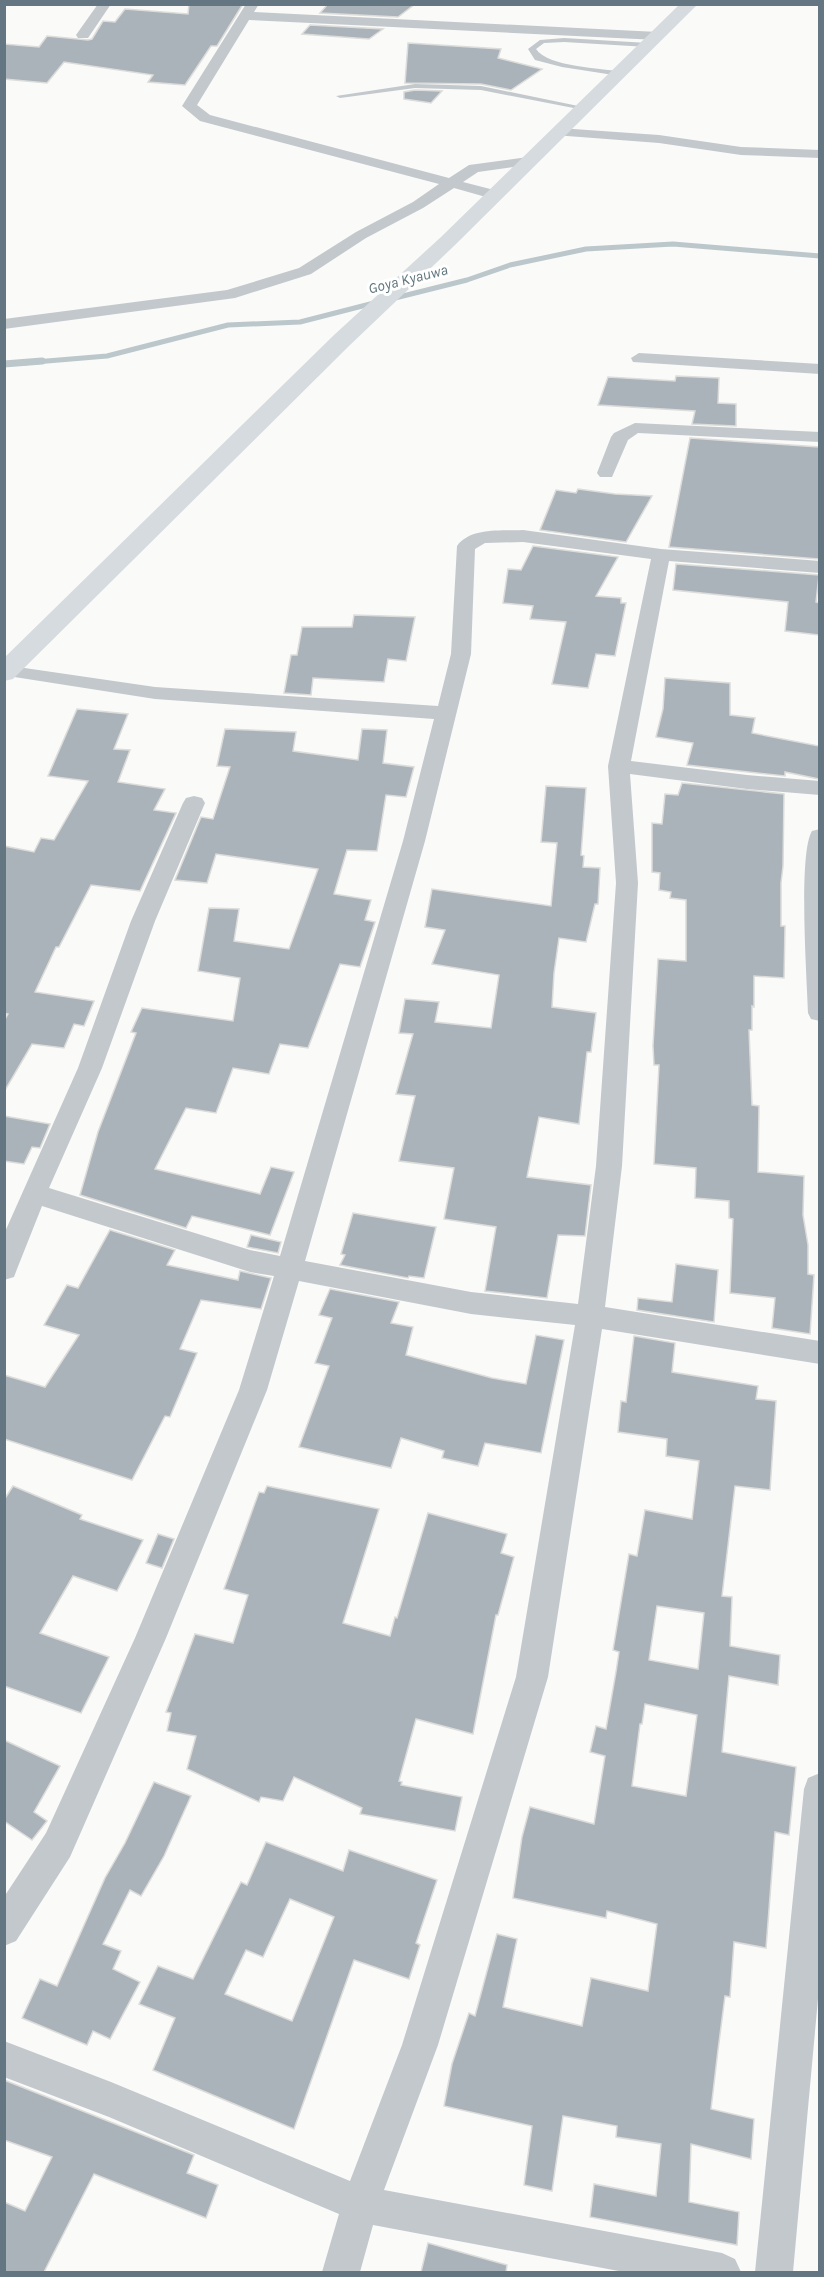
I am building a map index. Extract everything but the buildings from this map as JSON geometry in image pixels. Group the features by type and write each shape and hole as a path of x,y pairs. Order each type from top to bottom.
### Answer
{"highway":[{"path":"6,672 342,340 690,4"}],"street":[{"path":"83,35 105,4"},
{"path":"493,194 205,118 189,106 250,10 419,20 653,41"},
{"path":"559,132 659,139 741,151 819,154"},
{"path":"4,324 229,295 305,271 361,235 418,205 474,168 528,161"},
{"path":"639,358 819,369"},
{"path":"606,473 620,437 635,428 819,437"},
{"path":"4,1929 58,1845 150,1638 253,1390 414,841 461,654 466,546 481,538 523,536 662,555 819,567"},
{"path":"341,2272 360,2204 420,2045 532,1677 590,1316 609,1166 627,883 619,765 662,555"},
{"path":"6,672 155,693 446,713"},
{"path":"619,765 747,782 819,788"},
{"path":"4,1269 34,1193 90,1068 143,921 194,803"},
{"path":"819,836 816,871 819,1013"},
{"path":"34,1193 250,1261 471,1303 590,1316 819,1353"},
{"path":"774,2272 819,1789"},
{"path":"4,2059 111,2100 360,2204 722,2272"}],"lane":[{"path":"620,74 562,65 538,58 532,49 542,41 653,41"},
{"path":"340,96 415,86 481,88 584,108"}],"waterway":[{"name":"Goya Kyauwa","path":"391,299 467,280 510,265 586,249 673,244 820,256"},
{"name":"Goya Kyauwa","path":"23,363 107,356 228,325 300,322 378,302"},
{"name":"Goya Kyauwa","path":"4,364 42,361"}]}
